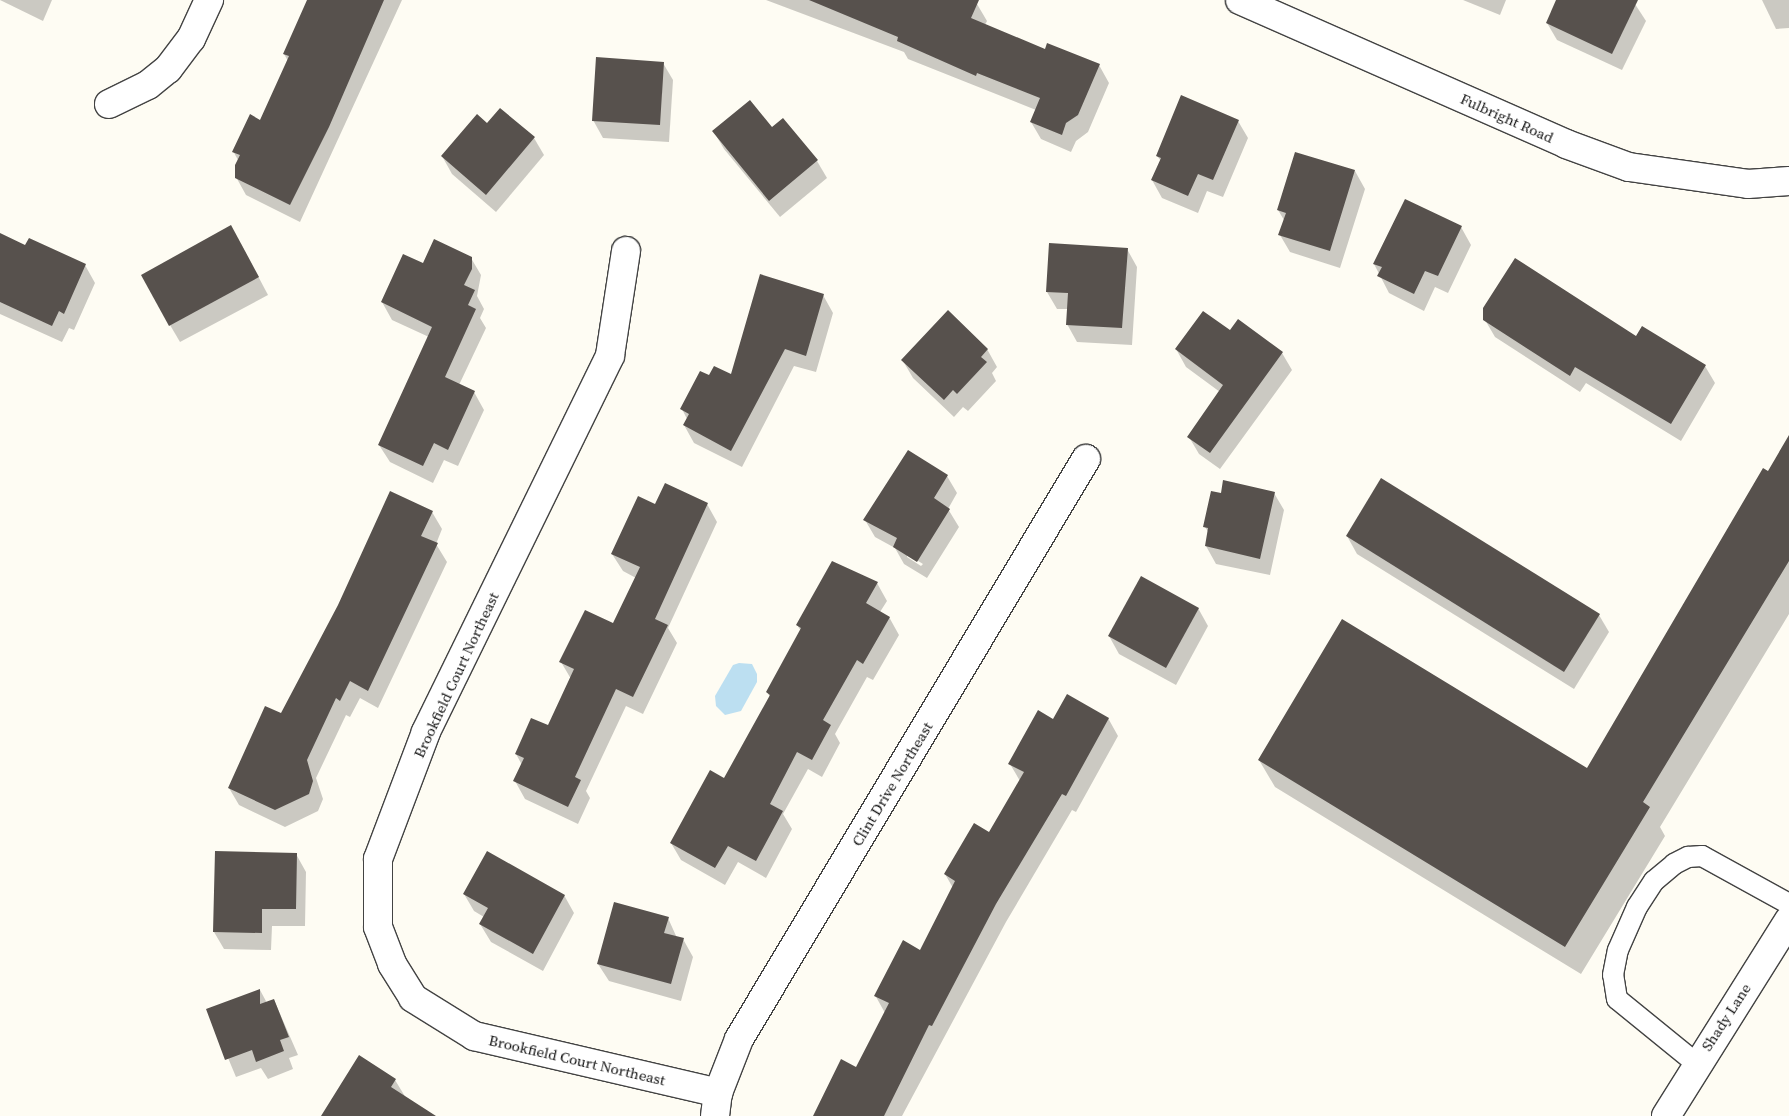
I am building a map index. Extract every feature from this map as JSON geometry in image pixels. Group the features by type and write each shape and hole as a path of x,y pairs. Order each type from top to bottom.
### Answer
{"street":[{"path":"110,104 148,84 168,69 191,39 209,0"},
{"name":"Fulbright Road","path":"1240,0 1566,144 1629,167 1748,184 1789,181"},
{"name":"Brookfield Court Northeast","path":"626,251 610,356 426,732 378,859 378,928 392,964 413,998 474,1036 716,1104"},
{"name":"Clint Drive Northeast","path":"716,1104 739,1039 1086,459"},
{"name":"Shady Lane","path":"1666,1116 1696,1064 1789,920"}],"lane":[{"path":"1696,1064 1617,999 1613,975 1618,950 1637,907 1654,881 1674,864 1688,857 1702,856 1789,904"}],"water":[{"path":"739,663 752,664 757,674 757,682 741,711 725,715 716,706 715,696 733,665"}],"building":[{"path":"307,0 384,0 329,127 290,205 235,178 235,165 240,155 232,152 250,114 260,120 289,56 283,54"},
{"path":"809,0 979,0 971,18 1045,49 1047,43 1100,64 1078,115 1066,123 1062,135 1030,122 1040,98 977,73 976,76 897,41 898,37"},
{"path":"1556,0 1638,0 1612,54 1546,23"},
{"path":"596,57 664,62 660,125 592,121"},
{"path":"1181,95 1239,120 1213,180 1198,174 1188,196 1151,180 1161,158 1156,156"},
{"path":"750,100 772,127 783,118 818,160 769,201 712,131"},
{"path":"500,108 535,137 486,195 441,156 477,114 487,123"},
{"path":"1295,152 1355,170 1330,251 1278,235 1286,213 1277,210"},
{"path":"1405,199 1462,226 1438,276 1425,271 1414,294 1377,276 1382,267 1373,264"},
{"path":"231,225 259,277 169,326 141,275"},
{"path":"0,233 25,245 29,238 86,264 64,314 59,311 52,326 0,302"},
{"path":"434,239 472,257 472,269 464,285 475,290 468,305 476,309 445,377 475,391 448,450 434,443 423,466 378,445 432,327 381,302 403,254 423,263"},
{"path":"1049,243 1128,248 1122,328 1066,325 1068,293 1046,292"},
{"path":"1515,258 1636,336 1642,326 1706,365 1671,424 1575,367 1570,376 1483,320 1483,308"},
{"path":"760,274 824,294 806,356 785,349 731,451 683,425 689,414 680,409 700,371 709,375 714,366 731,374"},
{"path":"948,310 988,349 981,357 987,362 957,394 953,390 944,400 901,360"},
{"path":"1203,311 1230,330 1238,319 1283,352 1210,453 1187,437 1223,385 1175,349"},
{"path":"1789,435 1789,561 1643,802 1650,807 1565,947 1258,760 1342,619 1587,768 1763,468 1768,471"},
{"path":"908,450 948,475 934,498 950,509 917,562 893,547 897,538 863,520"},
{"path":"1381,478 1600,614 1564,672 1346,536"},
{"path":"1223,480 1275,492 1260,559 1205,546 1208,528 1203,527 1211,491 1221,493"},
{"path":"665,483 708,503 655,619 668,625 633,697 616,689 575,777 581,780 568,807 513,781 524,758 515,754 531,718 548,725 574,669 559,662 585,610 613,623 640,567 611,554 638,496 655,504"},
{"path":"390,491 433,511 421,536 438,543 368,691 350,681 340,701 336,698 307,760 313,781 309,794 275,810 228,788 265,706 281,713 338,605"},
{"path":"832,561 878,582 866,603 890,617 863,664 857,660 823,720 831,725 812,760 797,752 770,804 783,811 756,861 728,846 715,868 670,843 710,770 724,778 770,695 766,692 801,628 796,625"},
{"path":"1141,576 1199,608 1166,668 1108,636"},
{"path":"1067,694 1109,718 1066,796 1062,794 996,904 932,1026 929,1025 884,1116 813,1116 841,1059 856,1067 889,1003 874,996 903,940 920,950 955,881 944,874 974,823 989,832 1024,772 1008,764 1038,710 1053,719"},
{"path":"215,851 297,853 296,909 262,909 262,933 213,932"},
{"path":"487,851 565,895 533,954 479,924 488,908 463,894"},
{"path":"614,902 669,917 664,933 684,938 671,984 597,964"},
{"path":"260,989 260,1004 274,999 289,1037 280,1040 284,1051 256,1062 252,1050 225,1060 206,1009"},
{"path":"359,1055 396,1079 391,1087 436,1116 321,1116"}]}
